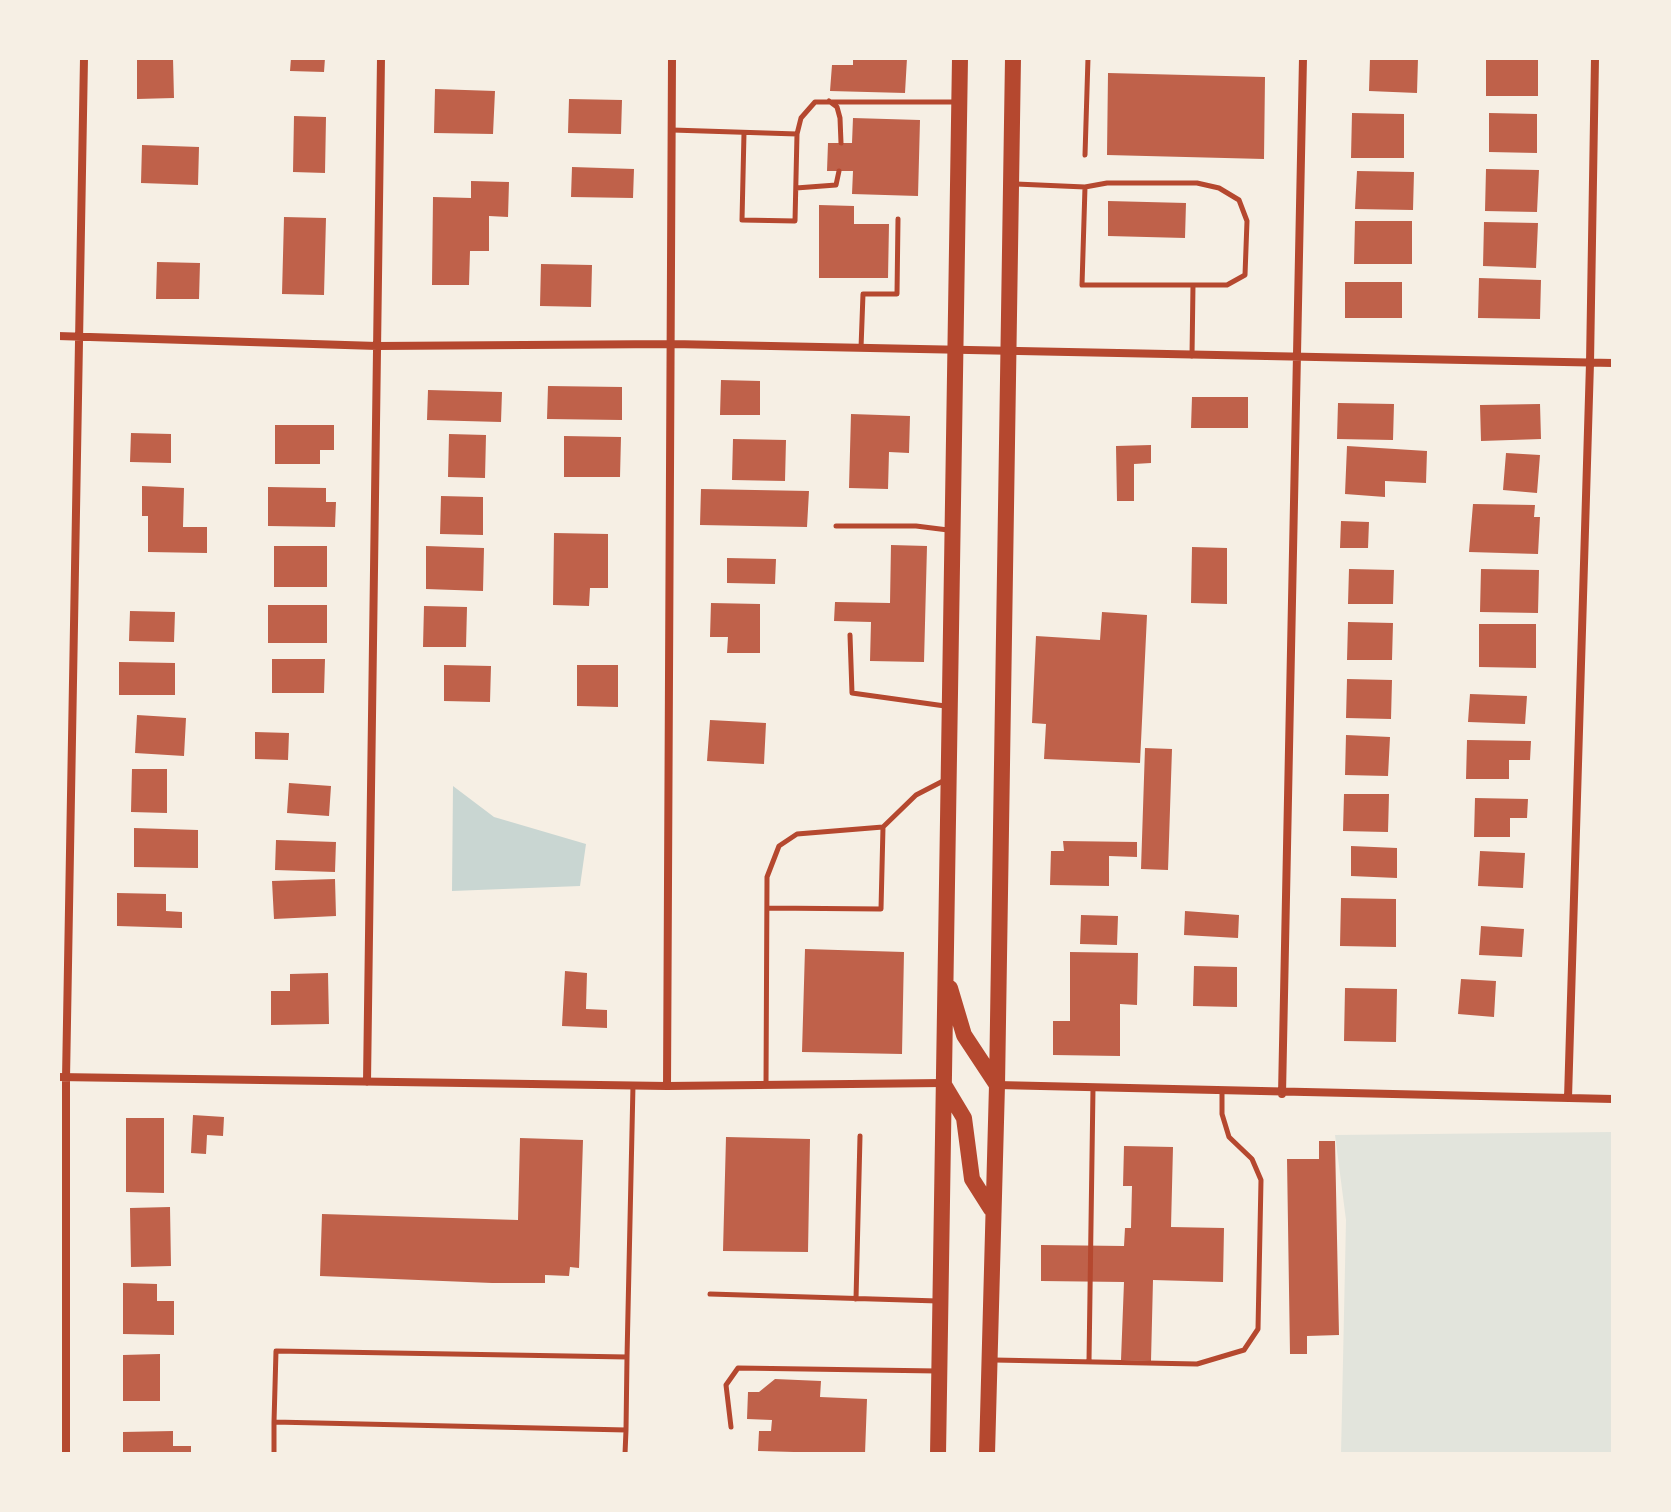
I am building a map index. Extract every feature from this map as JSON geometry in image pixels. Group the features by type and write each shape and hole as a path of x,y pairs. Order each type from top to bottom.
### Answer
{"main road":[{"path":"938,1454 960,58"},
{"path":"987,1454 991,1209 997,1085 1013,58"},
{"path":"945,972 964,1035 997,1085"},
{"path":"943,1083 964,1118 972,1179 991,1209"}],"street":[{"path":"66,1454 62,1078 84,58"},
{"path":"367,1082 381,58"},
{"path":"667,1086 672,58"},
{"path":"1282,1094 1303,58"},
{"path":"1568,1098 1590,363 1595,58"},
{"path":"58,336 377,346 672,344 1296,359 1613,363"},
{"path":"62,1078 667,1086 943,1083"},
{"path":"997,1085 1282,1094 1613,1099"}],"lane":[{"path":"1085,155 1088,58"},
{"path":"828,100 837,107 841,143"},
{"path":"744,133 742,220 795,221 797,134 801,118 815,102 960,102"},
{"path":"672,130 797,134"},
{"path":"796,188 836,185 839,171"},
{"path":"1011,184 1085,187 1107,183 1197,183 1219,188 1239,200 1247,221 1245,275 1227,285 1082,285 1085,187"},
{"path":"861,349 863,294 897,294 898,219"},
{"path":"1192,356 1193,285"},
{"path":"836,526 916,526 953,530"},
{"path":"850,635 852,693 950,706"},
{"path":"766,1085 767,877 779,846 797,834 883,827 916,795 948,778"},
{"path":"767,908 881,909 883,827"},
{"path":"625,1454 633,1085"},
{"path":"1089,1361 1093,1088"},
{"path":"990,1360 1197,1364 1244,1350 1258,1329 1261,1180 1252,1159 1229,1137 1222,1114 1222,1092"},
{"path":"856,1299 860,1136"},
{"path":"710,1294 939,1301"},
{"path":"274,1454 276,1351 627,1357"},
{"path":"731,1427 726,1385 738,1368 938,1371"},
{"path":"274,1422 626,1430"}],"shaded area":[{"path":"453,786 494,817 586,844 580,886 452,891"},
{"path":"1613,1132 1613,1454 1341,1454 1346,1220 1335,1135"}],"building":[{"path":"137,58 173,58 174,98 137,99"},
{"path":"291,58 325,58 324,72 290,71"},
{"path":"853,58 907,58 905,93 830,91 832,65 853,65"},
{"path":"1370,58 1418,58 1417,93 1369,91"},
{"path":"1486,58 1538,58 1538,96 1486,96"},
{"path":"1108,73 1265,77 1264,159 1107,155"},
{"path":"435,89 495,91 493,134 434,133"},
{"path":"569,99 622,100 621,134 568,133"},
{"path":"1352,113 1404,114 1404,158 1351,158"},
{"path":"1489,113 1537,114 1537,153 1489,152"},
{"path":"294,116 326,117 325,173 293,172"},
{"path":"853,118 920,120 918,196 852,194 853,171 827,171 828,143 852,143"},
{"path":"142,145 199,147 198,185 141,183"},
{"path":"572,167 634,169 633,198 571,197"},
{"path":"1486,169 1539,170 1537,212 1485,211"},
{"path":"1357,171 1414,172 1413,210 1355,209"},
{"path":"471,181 509,182 508,217 489,216 489,251 470,251 469,285 432,285 433,197 471,198"},
{"path":"1108,201 1186,203 1185,238 1108,236"},
{"path":"819,205 854,206 854,224 889,224 888,278 819,278"},
{"path":"284,217 326,218 324,295 282,294"},
{"path":"1355,221 1412,221 1412,264 1354,264"},
{"path":"1484,222 1538,223 1536,268 1483,266"},
{"path":"157,262 200,263 199,299 156,299"},
{"path":"541,264 592,265 591,307 540,306"},
{"path":"1479,278 1541,280 1540,319 1478,318"},
{"path":"1345,282 1402,282 1402,318 1345,318"},
{"path":"721,380 760,381 760,415 720,415"},
{"path":"548,386 622,387 622,420 547,419"},
{"path":"428,390 502,392 501,422 427,420"},
{"path":"1192,397 1248,397 1248,428 1191,428"},
{"path":"1338,403 1394,404 1393,440 1337,439"},
{"path":"1540,404 1541,439 1481,441 1480,405"},
{"path":"851,414 910,416 909,453 889,452 888,489 849,488"},
{"path":"275,425 334,425 334,450 320,450 320,464 275,464"},
{"path":"131,433 171,434 171,463 130,462"},
{"path":"449,434 486,435 485,478 448,477"},
{"path":"564,436 621,437 620,477 564,477"},
{"path":"733,439 786,440 785,481 732,480"},
{"path":"1151,445 1151,463 1134,464 1134,501 1117,501 1116,446"},
{"path":"1347,446 1427,451 1426,483 1385,481 1385,497 1345,494"},
{"path":"1506,453 1540,455 1537,493 1503,490"},
{"path":"142,486 184,488 183,527 207,527 207,553 148,552 148,516 142,516"},
{"path":"268,487 326,488 326,502 336,502 335,527 268,526"},
{"path":"701,489 809,491 807,527 700,525"},
{"path":"441,496 483,497 483,535 440,534"},
{"path":"1473,504 1535,505 1534,517 1540,517 1538,554 1469,552"},
{"path":"1341,521 1369,522 1368,548 1340,548"},
{"path":"554,533 608,534 608,588 590,588 589,606 553,605"},
{"path":"891,545 927,546 924,662 870,661 871,622 834,621 835,602 890,603"},
{"path":"274,546 327,546 327,587 274,587"},
{"path":"426,546 484,548 483,591 426,589"},
{"path":"1192,547 1227,548 1227,604 1191,603"},
{"path":"727,558 776,559 775,584 727,583"},
{"path":"1349,569 1394,570 1393,604 1348,604"},
{"path":"1481,569 1539,570 1538,613 1480,612"},
{"path":"711,603 760,604 760,653 727,653 728,637 710,637"},
{"path":"268,605 327,605 327,643 268,643"},
{"path":"424,606 467,607 466,647 423,647"},
{"path":"130,611 175,612 174,642 129,641"},
{"path":"1102,612 1147,615 1140,763 1044,759 1046,724 1032,723 1036,636 1100,640"},
{"path":"1348,622 1393,623 1392,660 1347,660"},
{"path":"1479,624 1536,624 1536,668 1479,667"},
{"path":"272,659 325,659 324,693 272,693"},
{"path":"119,662 175,663 175,695 119,695"},
{"path":"444,665 491,666 490,702 444,701"},
{"path":"577,665 618,665 618,707 577,706"},
{"path":"1347,679 1392,680 1391,719 1346,718"},
{"path":"1470,694 1527,696 1525,724 1468,722"},
{"path":"137,715 186,718 184,756 135,753"},
{"path":"710,720 766,723 764,764 707,761"},
{"path":"255,732 289,733 288,760 255,759"},
{"path":"1346,735 1390,737 1388,776 1345,775"},
{"path":"1467,740 1531,741 1530,760 1509,760 1509,779 1466,779"},
{"path":"1145,748 1172,749 1168,870 1141,869"},
{"path":"132,769 167,769 167,813 131,812"},
{"path":"289,783 331,786 329,816 287,813"},
{"path":"1344,794 1389,794 1388,832 1343,831"},
{"path":"1475,798 1528,799 1527,818 1510,818 1510,837 1474,837"},
{"path":"134,828 198,830 198,868 134,867"},
{"path":"276,840 336,842 335,872 275,870"},
{"path":"1063,841 1137,842 1137,857 1109,856 1109,886 1050,885 1051,851 1064,851"},
{"path":"1351,846 1397,848 1397,878 1351,876"},
{"path":"1480,851 1525,853 1523,888 1478,886"},
{"path":"335,879 336,916 274,919 272,881"},
{"path":"117,893 166,894 166,911 182,912 182,928 117,926"},
{"path":"1341,898 1396,899 1396,947 1340,946"},
{"path":"1185,911 1239,915 1238,938 1184,935"},
{"path":"1081,915 1118,916 1117,945 1080,944"},
{"path":"1481,926 1524,929 1522,957 1479,955"},
{"path":"805,949 904,952 902,1054 802,1052"},
{"path":"1070,952 1138,953 1137,1005 1120,1004 1120,1056 1053,1055 1053,1021 1070,1021"},
{"path":"1194,966 1237,967 1237,1007 1193,1006"},
{"path":"565,971 587,973 586,1009 607,1010 607,1028 562,1026"},
{"path":"328,973 329,1024 271,1025 271,991 290,991 290,974"},
{"path":"1461,979 1496,981 1494,1017 1458,1014"},
{"path":"1345,988 1397,989 1396,1042 1344,1041"},
{"path":"193,1115 224,1117 223,1136 207,1135 206,1154 191,1153"},
{"path":"126,1118 164,1118 164,1193 126,1192"},
{"path":"726,1137 810,1139 808,1252 723,1251"},
{"path":"520,1138 583,1140 579,1268 570,1267 569,1276 545,1275 545,1283 492,1283 320,1276 322,1214 518,1220"},
{"path":"1319,1141 1335,1141 1339,1335 1307,1336 1307,1354 1290,1354 1287,1159 1319,1159"},
{"path":"1124,1146 1173,1147 1171,1227 1224,1228 1223,1282 1153,1280 1151,1361 1121,1360 1124,1282 1041,1281 1041,1245 1124,1246 1125,1228 1131,1228 1132,1186 1123,1186"},
{"path":"170,1207 171,1266 131,1267 130,1208"},
{"path":"123,1283 157,1284 157,1301 174,1301 174,1335 123,1334"},
{"path":"160,1354 160,1401 123,1401 123,1355"},
{"path":"775,1379 821,1381 820,1397 867,1399 865,1454 758,1451 759,1431 771,1431 772,1420 747,1419 748,1392 759,1392"},
{"path":"173,1431 173,1446 191,1446 191,1454 123,1454 123,1432"}]}
